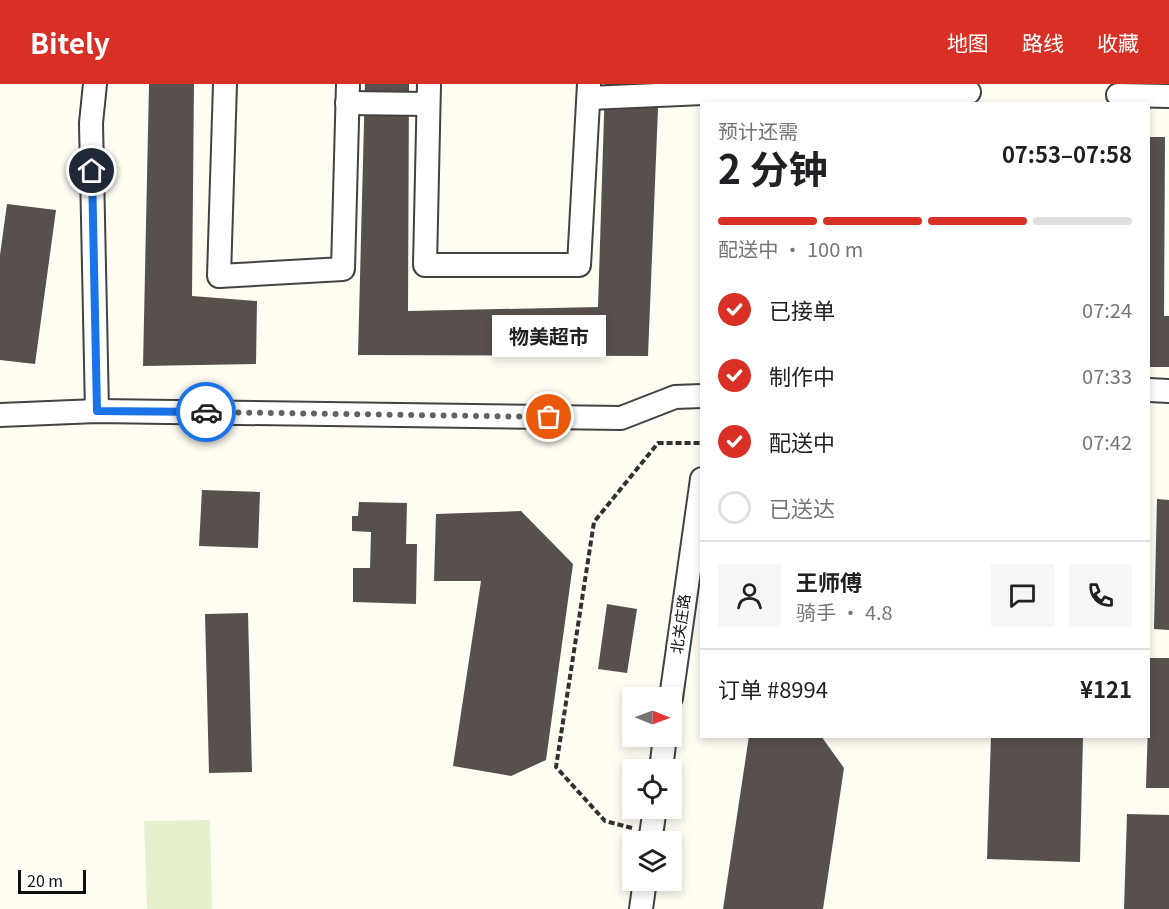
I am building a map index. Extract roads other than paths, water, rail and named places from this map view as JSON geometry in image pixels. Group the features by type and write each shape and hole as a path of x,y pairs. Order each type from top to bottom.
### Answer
{"street":[{"path":"95,84 91,123 97,411"},
{"path":"225,84 219,276 343,269 348,93 428,94 425,265 579,265 589,91 968,93"},
{"path":"1118,94 1169,96"},
{"path":"1150,390 1169,391"},
{"path":"0,415 97,411 621,418 675,398 700,396"},
{"name":"北关庄路","path":"673,687 700,493"},
{"path":"641,909 643,891"}],"place":[{"name":"物美超市","path":"549,417"}]}
